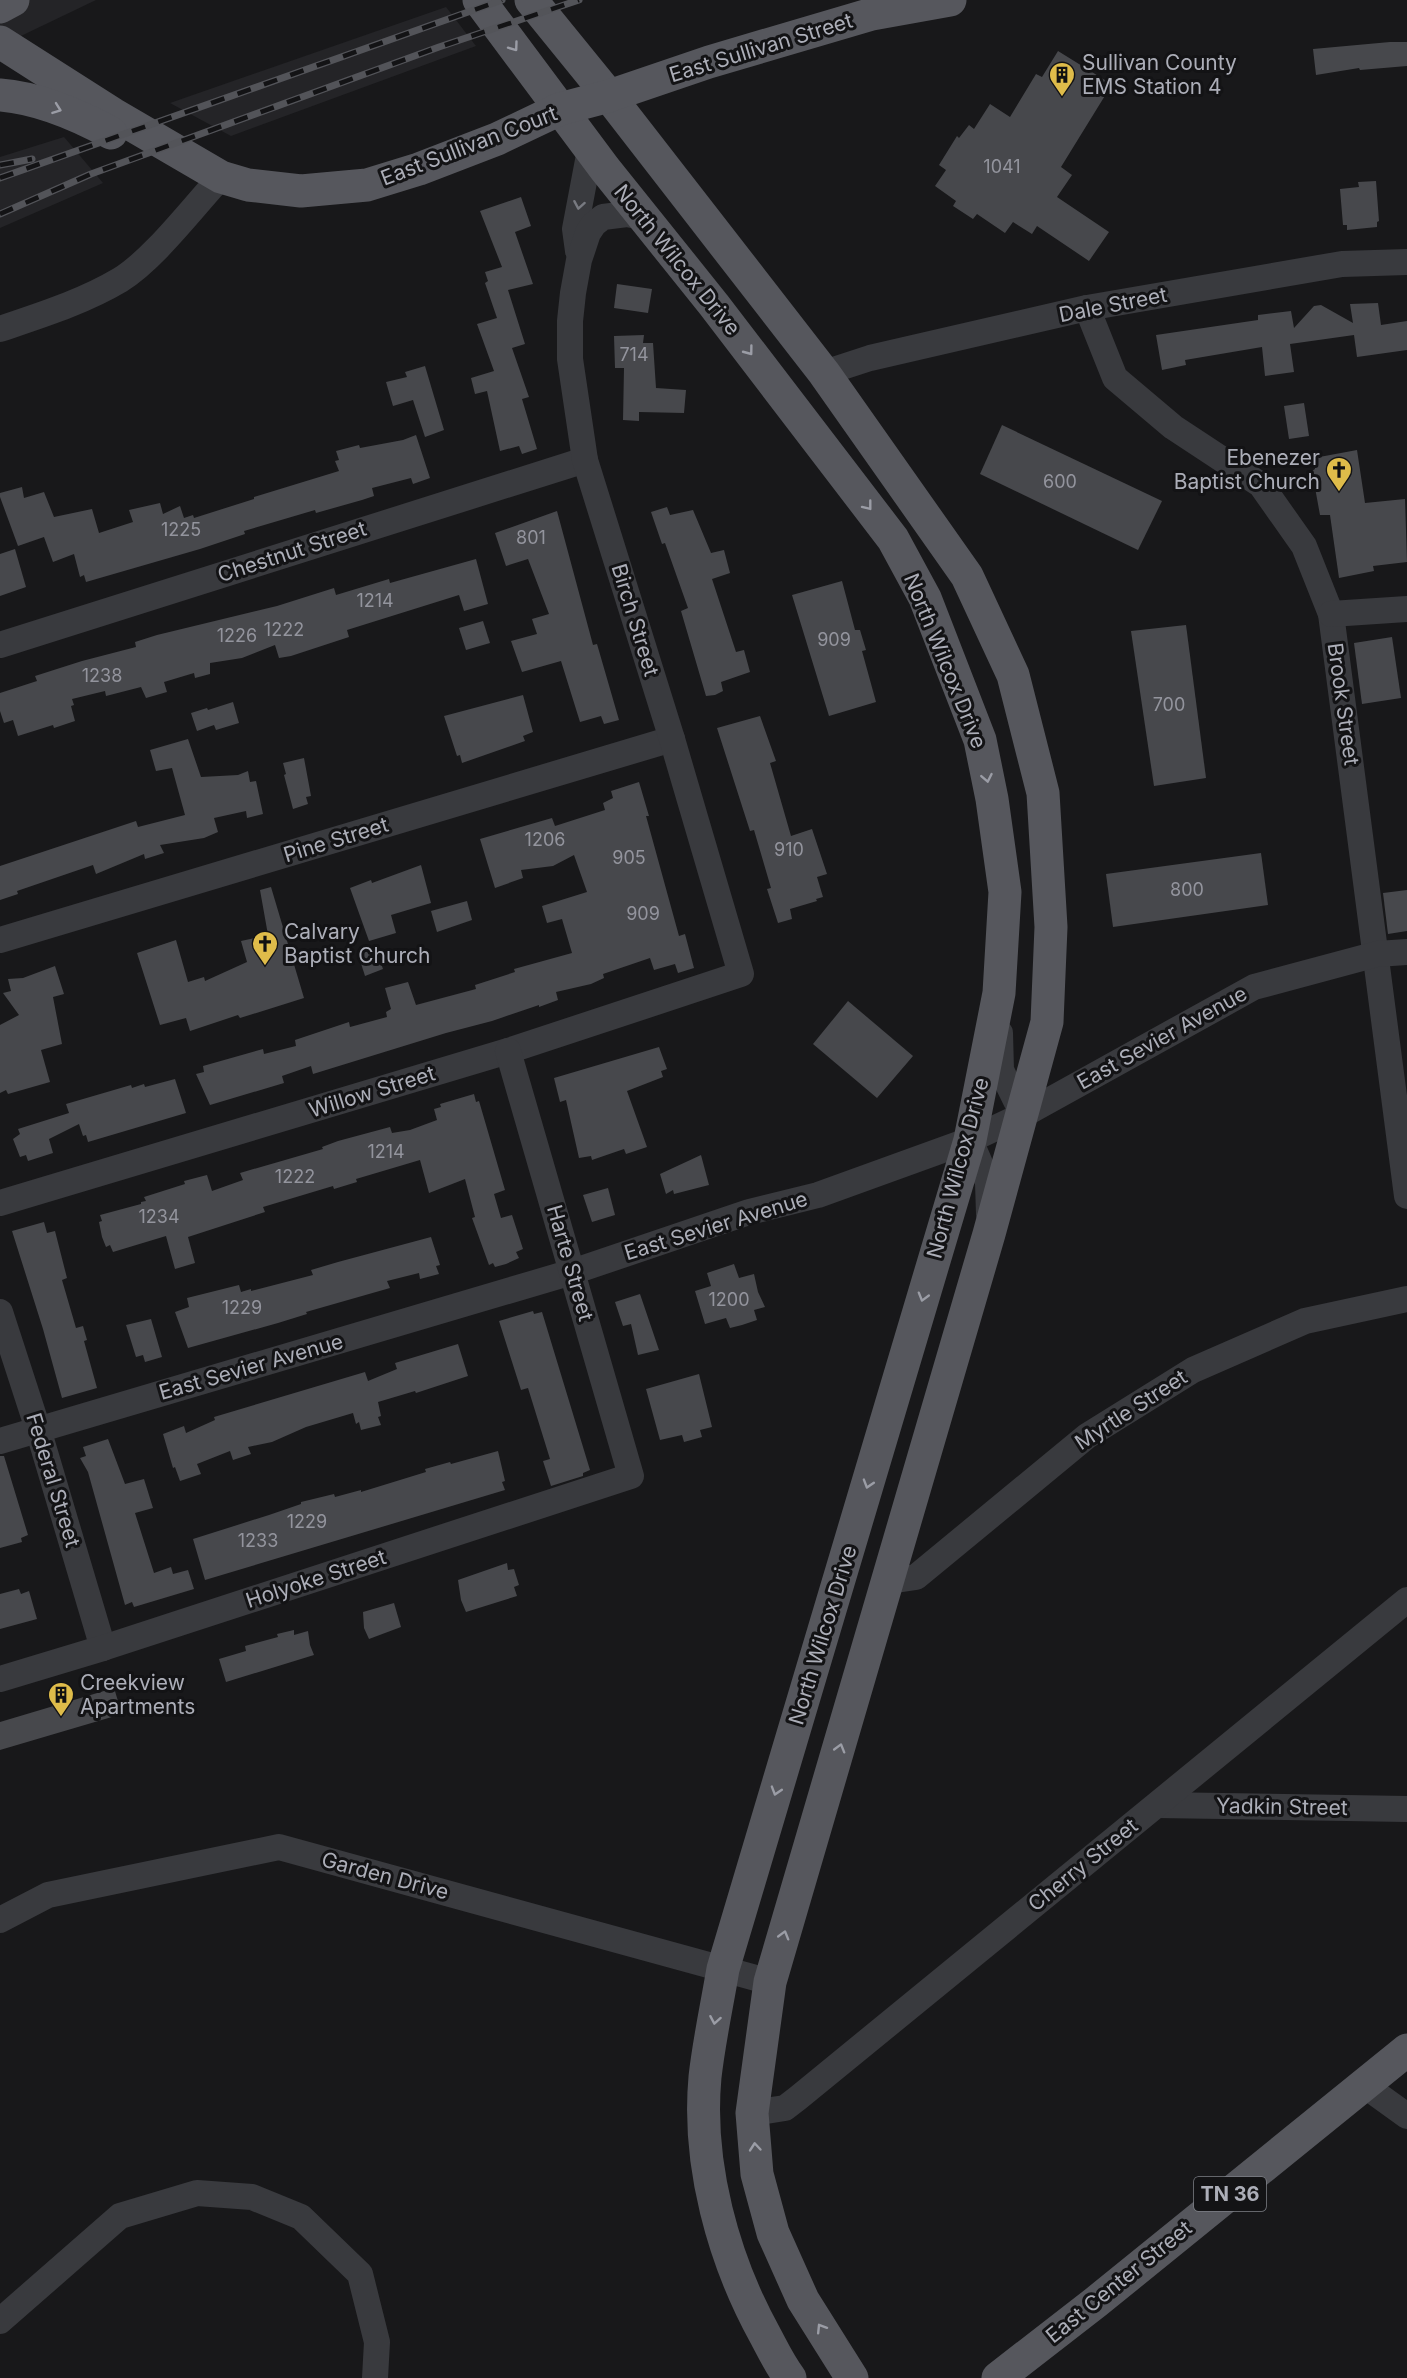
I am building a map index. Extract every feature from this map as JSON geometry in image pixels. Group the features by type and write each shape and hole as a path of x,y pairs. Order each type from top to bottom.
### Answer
{"main road":[{"path":"0,7 13,0"},
{"name":"North Wilcox Drive","path":"479,0 590,150 714,305 893,539 925,598 980,740 992,799 1005,892 999,993 970,1140 723,1969 705,2077 704,2114 707,2164 730,2263 751,2311 790,2378"},
{"path":"531,0 609,96 824,373 967,576 1012,675 1043,793 1051,927 1047,1022 1023,1116 889,1581 770,1982 752,2113 757,2174 772,2233 803,2301 852,2378"},
{"name":"East Sullivan Street","path":"609,96 709,62 872,14 950,0"},
{"name":"East Sullivan Court","path":"0,42 113,114 221,177 248,185 301,191 367,185 419,169 497,139 560,109 609,96"},
{"path":"0,95 39,103 73,115 173,167 221,177"},
{"path":"778,388 824,373"},
{"path":"955,674 1006,660"},
{"path":"844,1566 889,1581"},
{"name":"East Center Street","path":"998,2378 1407,2050"},
{"path":"704,2114 752,2113"}],"street":[{"name":"Birch Street","path":"579,260 575,229 590,150"},
{"path":"0,329 75,302 122,279 156,249 221,177"},
{"name":"Birch Street","path":"642,217 627,214 603,217 588,233 579,260 570,321 570,359 585,459 672,739 741,974"},
{"name":"Dale Street","path":"824,373 870,358 1088,308 1342,264 1407,262"},
{"name":"Brook Street","path":"1088,308 1115,378 1173,427 1261,485 1304,546 1331,614 1407,1196"},
{"name":"Chestnut Street","path":"0,645 585,459"},
{"path":"1331,614 1407,609"},
{"name":"Pine Street","path":"0,940 672,739"},
{"name":"East Sevier Avenue","path":"0,1441 572,1272 749,1212 818,1195 970,1140 1023,1116 1254,987 1377,954 1407,952"},
{"name":"Willow Street","path":"1,1201 508,1051 741,974"},
{"path":"999,993 1001,1070 1023,1116"},
{"name":"Harte Street","path":"508,1051 632,1476"},
{"path":"970,1140 988,1182 989,1234"},
{"name":"Myrtle Street","path":"889,1581 916,1577 1087,1436 1193,1370 1305,1321 1407,1299"},
{"name":"Federal Street","path":"0,1312 103,1648"},
{"name":"Holyoke Street","path":"0,1679 103,1648 632,1476"},
{"name":"Cherry Street","path":"752,2113 785,2108 798,2098 1407,1600"},
{"name":"Yadkin Street","path":"1156,1805 1407,1809"},
{"name":"Garden Drive","path":"0,1920 48,1895 279,1847 770,1982"},
{"path":"1364,2085 1407,2116"},
{"path":"0,2321 120,2216 197,2193 252,2197 301,2217 360,2274 377,2343 375,2378"}],"shaded area":[{"path":"0,0 96,0 0,46"},
{"path":"446,7 476,46 231,136 170,103"},
{"path":"64,137 103,183 0,228 0,157"}],"building":[{"path":"1407,42 1407,66 1360,70 1359,68 1316,75 1313,49"},
{"path":"1058,51 1108,82 1102,92 1106,94 1061,167 1072,175 1057,197 1109,232 1089,261 1037,226 1032,234 1013,222 1005,233 977,214 973,219 953,206 956,201 935,186 946,170 939,165 957,136 959,138 969,125 974,129 990,104 1010,117 1036,74 1042,77"},
{"path":"1376,181 1379,221 1377,227 1347,230 1347,225 1343,225 1340,189 1359,187 1358,182"},
{"path":"521,197 531,226 515,232 533,284 508,290 525,344 512,348 529,397 522,399 537,449 522,454 519,446 500,451 487,391 475,394 471,378 494,371 477,324 497,318 485,283 488,281 485,272 502,267 480,211"},
{"path":"617,284 652,289 648,313 614,308"},
{"path":"1378,303 1381,325 1407,321 1407,350 1357,357 1354,335 1290,344 1294,372 1265,376 1262,347 1185,360 1186,365 1162,370 1156,335 1258,320 1258,315 1291,311 1294,328 1314,306 1321,305 1353,323 1350,304"},
{"path":"644,335 643,343 653,343 656,388 686,390 684,413 639,412 639,421 623,420 624,368 615,368 614,336"},
{"path":"425,366 444,430 425,437 413,400 393,406 386,382 407,377 405,372"},
{"path":"1304,403 1309,436 1289,439 1284,406"},
{"path":"1002,425 1162,501 1138,550 980,474"},
{"path":"416,435 430,478 413,484 411,478 372,488 374,496 362,500 316,513 315,510 244,531 245,534 200,549 86,582 84,575 80,577 74,554 53,562 44,537 18,546 0,497 0,493 22,487 24,498 44,492 54,517 92,509 99,533 133,522 129,510 160,503 163,514 180,506 184,518 193,515 194,518 339,471 335,461 339,460 336,451 359,445 360,448 403,440"},
{"name":"Ebenezer Baptist Church","path":"1357,450 1365,503 1405,499 1407,562 1373,566 1374,571 1339,578 1330,515 1320,515 1312,471 1315,469 1314,458"},
{"path":"667,507 670,515 693,510 711,553 724,550 730,573 712,579 736,652 744,650 750,672 721,682 723,691 715,695 706,696 681,611 688,608 665,543 662,544 651,512"},
{"path":"557,511 593,645 597,644 619,720 604,724 601,716 580,722 561,661 522,672 511,641 537,634 532,619 549,614 528,559 506,566 495,533"},
{"path":"15,549 26,587 0,596 0,554"},
{"path":"476,559 488,604 464,611 459,595 347,630 349,637 291,656 279,658 275,645 242,658 210,663 210,674 195,678 194,673 164,682 167,692 146,698 141,687 106,696 105,691 72,699 74,705 71,706 75,721 18,736 13,720 4,723 0,711 0,693 37,681 35,676 136,647 135,642 277,606 334,588 336,595 389,579 390,583"},
{"path":"842,581 855,630 860,630 866,650 862,651 876,702 829,716 792,595"},
{"path":"483,621 490,643 466,650 459,628"},
{"path":"1186,625 1206,778 1154,786 1131,631"},
{"path":"1392,637 1401,698 1362,704 1354,643"},
{"path":"523,695 533,732 523,736 525,741 462,763 460,755 457,756 444,716"},
{"path":"233,702 239,723 216,730 214,725 197,731 191,713"},
{"path":"760,716 776,761 770,763 791,836 812,829 827,874 817,877 823,897 790,909 792,919 778,923 767,889 771,888 754,830 750,831 717,728"},
{"path":"188,739 201,777 238,775 248,771 250,782 256,781 263,814 247,818 246,811 214,818 218,832 204,838 160,845 164,853 145,859 144,854 96,874 93,865 17,891 18,894 0,900 0,866 136,821 138,827 185,815 172,768 156,771 150,750"},
{"path":"304,758 311,796 306,797 308,804 293,809 283,763"},
{"path":"639,782 679,936 685,934 694,968 678,973 675,964 654,970 650,958 603,974 604,978 591,984 556,992 558,1000 539,1007 539,1005 313,1074 311,1066 282,1076 284,1083 210,1105 196,1074 204,1072 203,1066 263,1049 264,1054 296,1046 295,1040 349,1022 350,1027 387,1017 386,1012 391,1009 385,988 408,982 416,1005 476,989 475,985 515,972 514,969 572,953 562,919 547,923 542,906 587,892 574,855 553,866 521,870 523,878 495,888 480,839 552,818 555,826 605,810 603,803 613,798 611,791"},
{"path":"1261,853 1268,905 1113,927 1106,874"},
{"path":"421,865 431,903 391,915 396,933 369,941 350,888 371,880 372,883"},
{"name":"Calvary Baptist Church","path":"271,887 304,998 240,1018 238,1015 190,1031 186,1018 160,1025 137,953 176,940 188,982 204,977 205,981 247,962 241,941 268,935 260,890"},
{"path":"1407,890 1407,931 1388,934 1383,893"},
{"path":"467,901 472,920 437,932 431,911"},
{"path":"376,949 383,969 365,976 358,954"},
{"path":"55,966 64,994 53,997 62,1044 41,1050 50,1082 8,1094 6,1090 0,1093 0,1025 19,1015 3,993 11,991 8,979 23,978"},
{"path":"848,1001 913,1056 877,1098 813,1044"},
{"path":"659,1047 667,1069 661,1071 663,1077 627,1091 647,1147 626,1154 624,1149 592,1160 591,1156 579,1158 566,1100 560,1102 554,1078"},
{"path":"175,1079 186,1113 88,1142 79,1124 49,1139 53,1153 28,1161 26,1155 20,1157 13,1139 20,1134 18,1129 69,1113 66,1104 131,1085 132,1088 144,1084 145,1087"},
{"path":"474,1094 476,1102 479,1101 505,1190 494,1194 501,1218 512,1215 523,1249 516,1252 519,1258 506,1264 495,1267 493,1263 489,1265 472,1218 475,1217 465,1179 429,1193 420,1160 356,1179 357,1182 334,1189 333,1186 263,1207 265,1212 188,1237 195,1263 175,1269 166,1236 113,1252 110,1245 106,1247 102,1237 100,1215 141,1204 146,1201 144,1197 185,1184 184,1181 207,1175 212,1191 243,1180 240,1173 323,1149 322,1147 338,1141 390,1127 392,1133 410,1130 437,1120 434,1109 441,1107 440,1104"},
{"path":"701,1155 709,1185 674,1194 673,1190 666,1194 660,1174"},
{"path":"608,1188 615,1215 592,1222 583,1195"},
{"path":"44,1222 47,1233 55,1231 67,1278 62,1280 76,1328 83,1326 87,1340 84,1341 97,1388 62,1398 12,1231"},
{"path":"431,1237 440,1265 436,1266 439,1274 420,1279 419,1273 387,1281 390,1288 188,1348 175,1312 189,1307 187,1298 239,1285 241,1292 251,1289 251,1291 313,1275 311,1270"},
{"path":"734,1264 739,1278 754,1274 758,1292 765,1307 754,1310 757,1320 742,1325 730,1328 726,1318 705,1324 695,1291 711,1286 707,1273"},
{"path":"640,1294 659,1350 638,1355 631,1324 623,1326 615,1302"},
{"path":"533,1311 534,1314 542,1312 590,1470 583,1473 583,1476 551,1486 543,1461 550,1459 528,1388 521,1390 499,1321"},
{"path":"151,1319 162,1357 145,1362 143,1355 136,1357 126,1325"},
{"path":"458,1344 468,1376 416,1393 415,1391 378,1402 381,1416 378,1417 381,1425 361,1430 359,1422 356,1424 353,1413 306,1427 272,1442 248,1447 251,1454 233,1460 230,1451 197,1464 201,1474 180,1481 175,1467 173,1468 163,1434 184,1426 186,1433 215,1420 214,1417 365,1372 368,1381 397,1369 395,1363"},
{"path":"699,1374 712,1427 700,1430 702,1437 684,1442 682,1435 660,1440 646,1389"},
{"path":"108,1439 125,1484 144,1479 153,1508 135,1513 154,1573 171,1567 173,1574 188,1570 194,1589 134,1607 132,1602 125,1605 88,1472 80,1458 86,1456 83,1447"},
{"path":"498,1451 505,1490 205,1580 193,1539 269,1515 301,1504 301,1502 334,1494 335,1497 361,1490 361,1492 426,1472 425,1469"},
{"path":"0,1456 4,1456 28,1535 21,1538 22,1542 0,1548"},
{"path":"507,1563 508,1570 514,1569 519,1585 514,1587 517,1596 466,1612 461,1600 458,1580"},
{"path":"19,1589 21,1594 29,1591 37,1619 0,1629 0,1594"},
{"path":"394,1603 401,1627 369,1639 364,1628 363,1612"},
{"path":"294,1630 294,1635 308,1631 314,1655 226,1682 219,1659 246,1651 245,1646"},
{"name":"Creekview Apartments","path":"114,1688 122,1714 0,1750 0,1722"}],"railway":[{"path":"0,178 502,0"},
{"path":"0,214 91,174 439,47 579,0"},
{"path":"0,165 32,159"}],"place":[{"name":"Sullivan County EMS Station 4","path":"1062,98"},
{"name":"Ebenezer Baptist Church","path":"1339,493"},
{"name":"Calvary Baptist Church","path":"265,967"},
{"name":"Creekview Apartments","path":"61,1718"}]}
